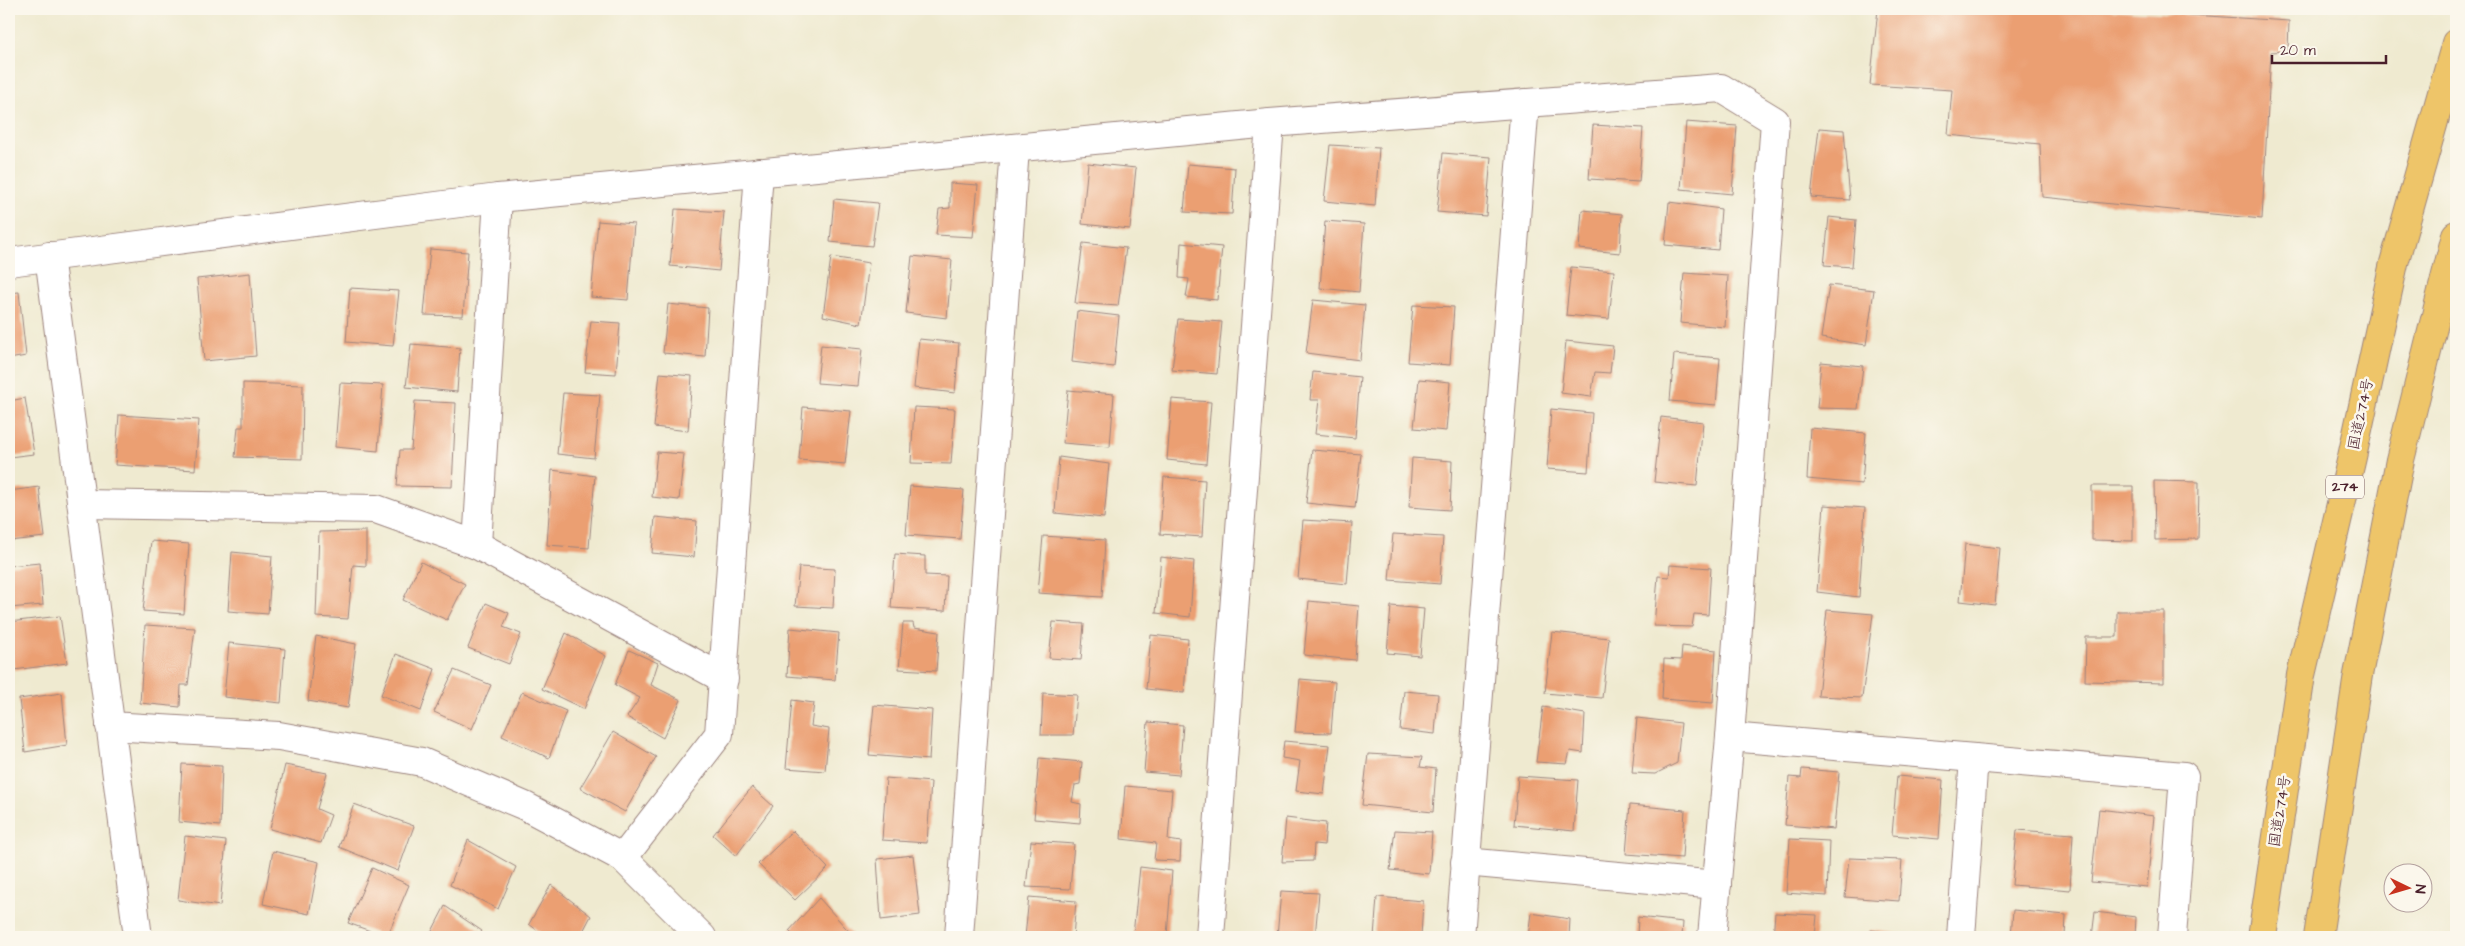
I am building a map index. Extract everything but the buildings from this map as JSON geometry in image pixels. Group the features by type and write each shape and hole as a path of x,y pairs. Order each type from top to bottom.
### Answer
{"highway":[{"name":"国道274号","path":"2262,937 2300,675 2352,457 2394,263 2456,43"},
{"path":"2318,937 2358,675 2400,460 2456,239"}],"street":[{"path":"9,262 498,198 1270,123 1720,88 1776,120 1730,737 1712,937"},
{"path":"1460,937 1525,103"},
{"path":"1210,937 1270,123"},
{"path":"959,937 1015,148"},
{"path":"623,858 720,734 759,172"},
{"path":"478,545 498,198"},
{"path":"49,256 138,937"},
{"path":"82,504 376,509 478,545 724,680"},
{"path":"110,726 279,736 422,762 525,806 623,858 702,937"},
{"path":"1730,737 2184,776 2172,937"},
{"path":"1961,937 1974,758"},
{"path":"1465,862 1717,885"}]}
